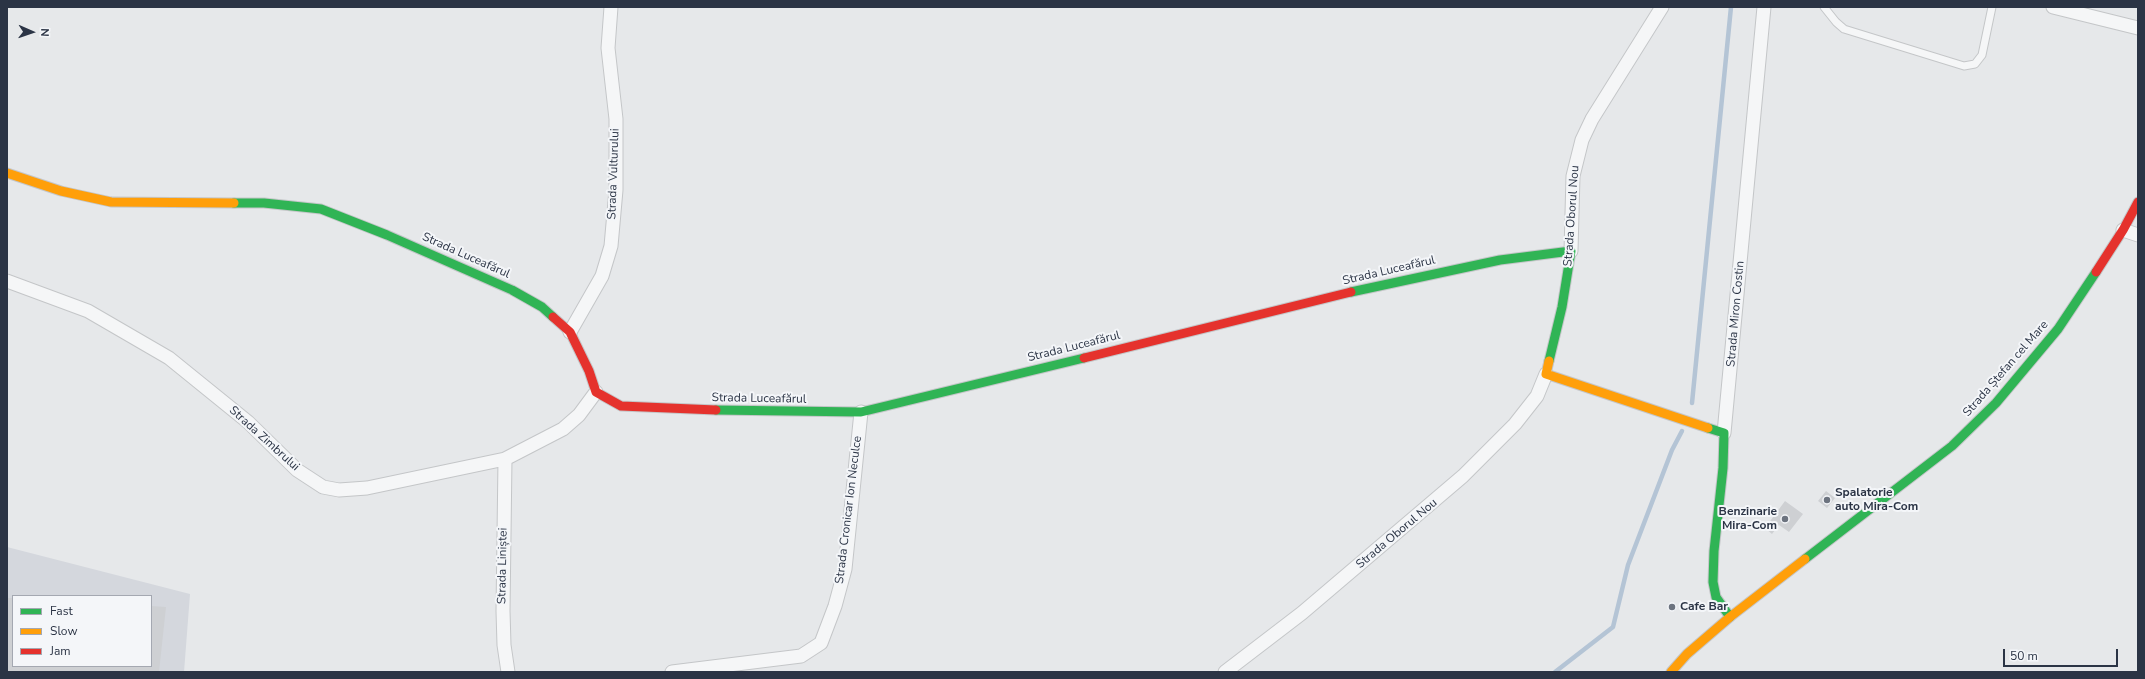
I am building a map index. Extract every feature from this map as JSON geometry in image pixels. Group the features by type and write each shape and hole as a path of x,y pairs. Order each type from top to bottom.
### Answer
{"street":[{"name":"Strada Vulturului","path":"570,332 602,276 611,246 616,190 616,119 608,48 611,7"},
{"name":"Strada Oborul Nou","path":"1225,672 1302,613 1463,476 1515,424 1537,396 1546,374 1562,307 1571,251 1573,176 1582,140 1592,119 1662,7"},
{"name":"Strada Miron Costin","path":"1730,617 1716,597 1713,582 1714,551 1723,468 1724,433 1764,7"},
{"path":"2053,7 2138,28"},
{"name":"Strada Luceafărul","path":"7,173 61,191 111,202 264,203 320,209 386,235 512,290 542,307 570,332 589,371 596,392 621,406 676,409 861,412 1373,287 1500,260 1571,251"},
{"name":"Strada Ștefan cel Mare","path":"1671,672 1687,654 1730,617 1958,441 1996,402 2058,329 2123,230 2138,202"},
{"path":"2123,230 2138,235"},
{"name":"Strada Zimbrului","path":"7,281 88,311 169,358 248,422 297,470 323,486 339,490 368,488 505,459 563,429 579,415 596,392"},
{"path":"1546,374 1724,433"},
{"name":"Strada Cronicar Ion Neculce","path":"672,672 801,656 821,643 835,606 845,569 861,412"},
{"name":"Strada Liniștei","path":"505,459 503,611 504,645 508,672"}],"lane":[{"path":"1824,7 1836,22 1844,29 1964,66 1975,64 1982,55 1992,7"}],"shaded area":[{"path":"7,547 190,594 184,672 7,672"}],"building":[{"name":"Spalatorie auto Mira-Com","path":"1826,491 1835,498 1827,508 1818,501"},
{"name":"Benzinarie Mira-Com","path":"1785,501 1803,514 1789,532 1779,525 1772,534 1765,528"},
{"path":"7,598 12,598 12,667 152,667 152,606 166,607 159,672 7,672"}],"waterway":[{"path":"1692,403 1731,7"},
{"path":"1555,672 1613,627 1628,565 1672,450 1682,431"}],"traffic: fast":[{"path":"234,203 264,203 321,209 387,235 512,290 542,307 553,317"},
{"path":"1351,292 1500,260 1571,251 1562,307 1549,361"},
{"path":"1805,559 1952,446 1996,403 2058,329 2096,272"},
{"path":"716,410 861,412 1084,358"},
{"path":"1708,428 1724,433 1723,468 1714,551 1713,582 1716,597 1730,617"}],"traffic: slow":[{"path":"7,173 61,191 111,202 234,203"},
{"path":"1549,361 1546,374 1708,428"},
{"path":"1671,672 1687,654 1730,617 1805,559"}],"traffic: jam":[{"path":"2096,272 2123,230 2138,202"},
{"path":"1084,358 1351,292"},
{"path":"553,317 570,332 589,371 596,392 621,406 716,410"}],"place":[{"name":"Spalatorie auto Mira-Com","path":"1827,500"},
{"name":"Benzinarie Mira-Com","path":"1785,519"},
{"name":"Cafe Bar","path":"1672,607"}]}
